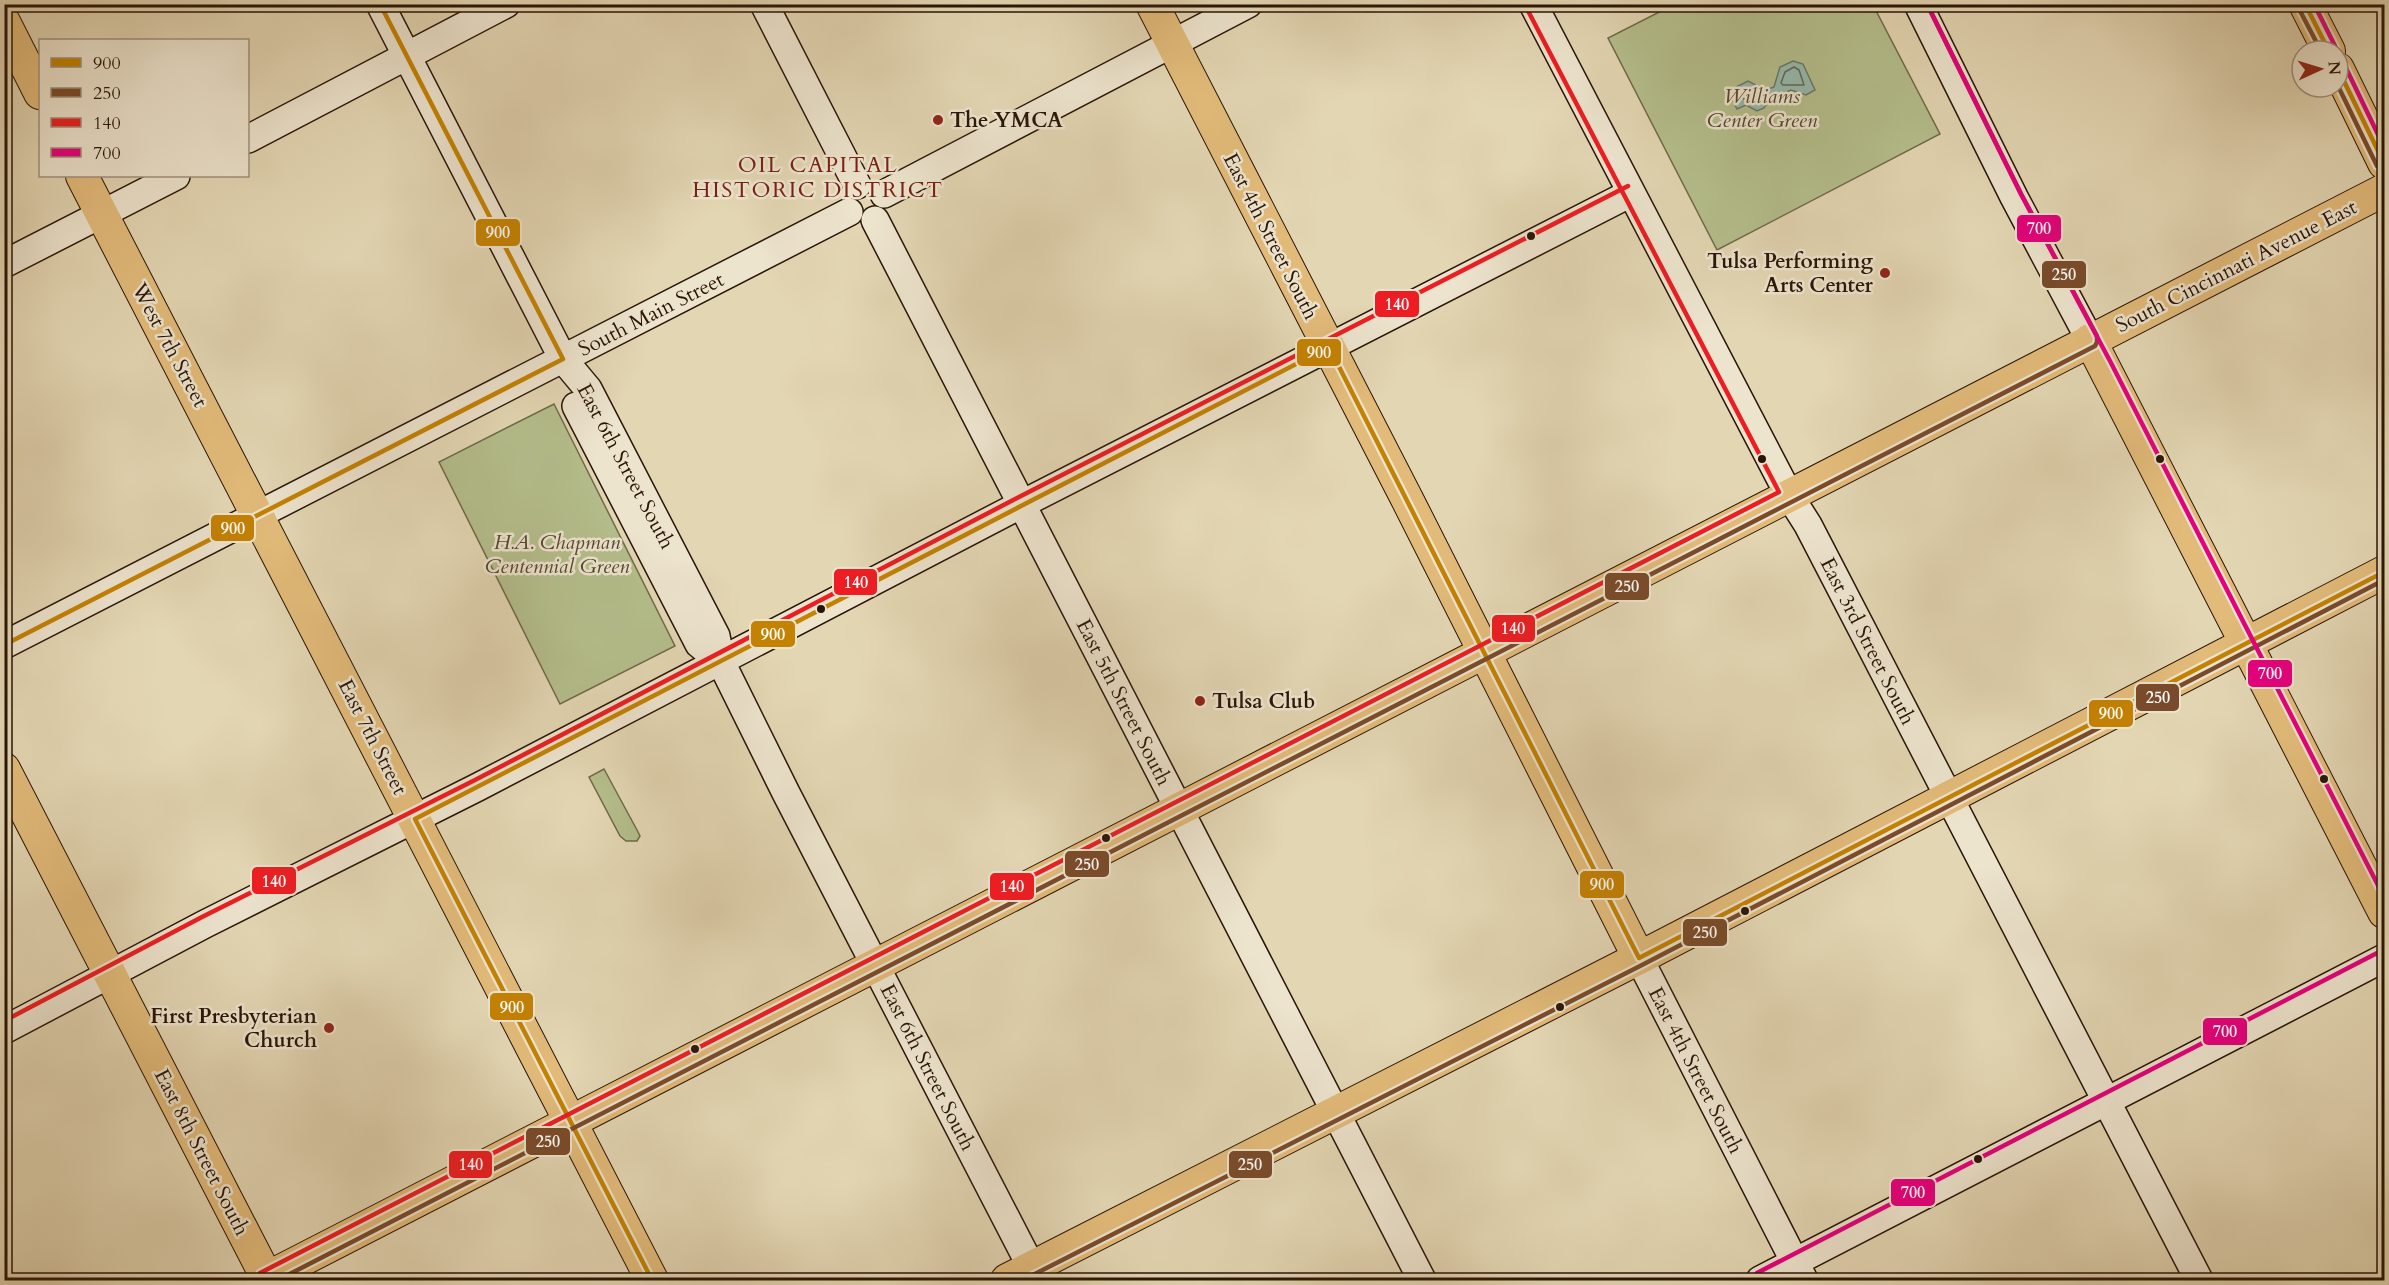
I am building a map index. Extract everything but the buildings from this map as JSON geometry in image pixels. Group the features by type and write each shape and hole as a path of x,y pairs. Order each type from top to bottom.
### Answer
{"main road":[{"name":"East 4th Street South","path":"1152,4 1329,347 1638,958"},
{"path":"2305,4 2323,39"},
{"path":"4,22 39,91"},
{"path":"2350,93 2385,163"},
{"name":"West 7th Street","path":"83,177 258,514"},
{"name":"South Cincinnati Avenue East","path":"266,1280 2385,190"},
{"path":"2090,340 2385,912"},
{"name":"East 7th Street","path":"258,514 652,1281"},
{"path":"1026,1276 1334,1113 2385,572"},
{"name":"East 8th Street South","path":"4,769 266,1280"}],"street":[{"name":"East 6th Street South","path":"380,4 562,359 571,397 699,644 721,662 796,814 876,966 1026,1276"},
{"path":"249,138 506,4"},
{"path":"764,4 857,186"},
{"path":"884,194 1248,4"},
{"name":"East 3rd Street South","path":"1533,4 1790,495 1808,525 2199,1281"},
{"path":"1918,4 2014,197 2090,340"},
{"path":"4,264 174,177"},
{"path":"870,184 884,194 884,210 875,220 859,221 849,212 847,197 857,186 870,184"},
{"path":"4,1030 205,924 415,819 1022,504 1631,193"},
{"name":"South Main Street","path":"4,645 849,212"},
{"name":"East 5th Street South","path":"875,220 1422,1281"},
{"name":"East 4th Street South","path":"1638,958 1799,1272"},
{"path":"1760,1281 1799,1272 2107,1102 2385,958"}],"green space":[{"name":"Williams Center Green","path":"1673,5 1873,5 1940,134 1717,250 1608,38"},
{"name":"H.A. Chapman Centennial Green","path":"554,404 675,646 560,704 439,462"},
{"path":"604,769 640,836 637,841 626,841 620,836 589,777"}],"water":[{"path":"1793,61 1803,64 1815,90 1806,95 1791,90 1769,100 1764,108 1757,111 1746,105 1737,109 1728,91 1748,81 1766,90 1774,87 1780,67"}],"transit line":[{"name":"900","path":"4,645 563,359 380,4"},
{"name":"250","path":"278,1280 2095,346 2097,336 2021,194 1927,4"},
{"name":"700","path":"1927,4 2021,194 2110,361 2384,897"},
{"name":"900","path":"2305,4 2323,39"},
{"name":"700","path":"2314,4 2332,39"},
{"name":"140","path":"260,1273 1779,492 1526,7"},
{"name":"250","path":"2298,7 2315,39"},
{"name":"700","path":"2350,76 2384,147"},
{"name":"900","path":"2350,94 2384,163"},
{"name":"250","path":"2344,99 2377,166"},
{"name":"140","path":"4,1021 202,917 475,780 1019,497 1628,186"},
{"name":"900","path":"652,1280 415,819 1329,347 1639,958 2384,572"},
{"name":"250","path":"1023,1280 1642,965 2384,580"},
{"name":"700","path":"1757,1273 2381,951"}],"place":[{"name":"The YMCA","path":"938,120"},
{"name":"Tulsa Performing Arts Center","path":"1885,273"},
{"name":"Tulsa Club","path":"1200,701"},
{"name":"First Presbyterian Church","path":"329,1028"}],"district":[{"name":"OIL CAPITAL HISTORIC DISTRICT","path":"818,176"}]}
